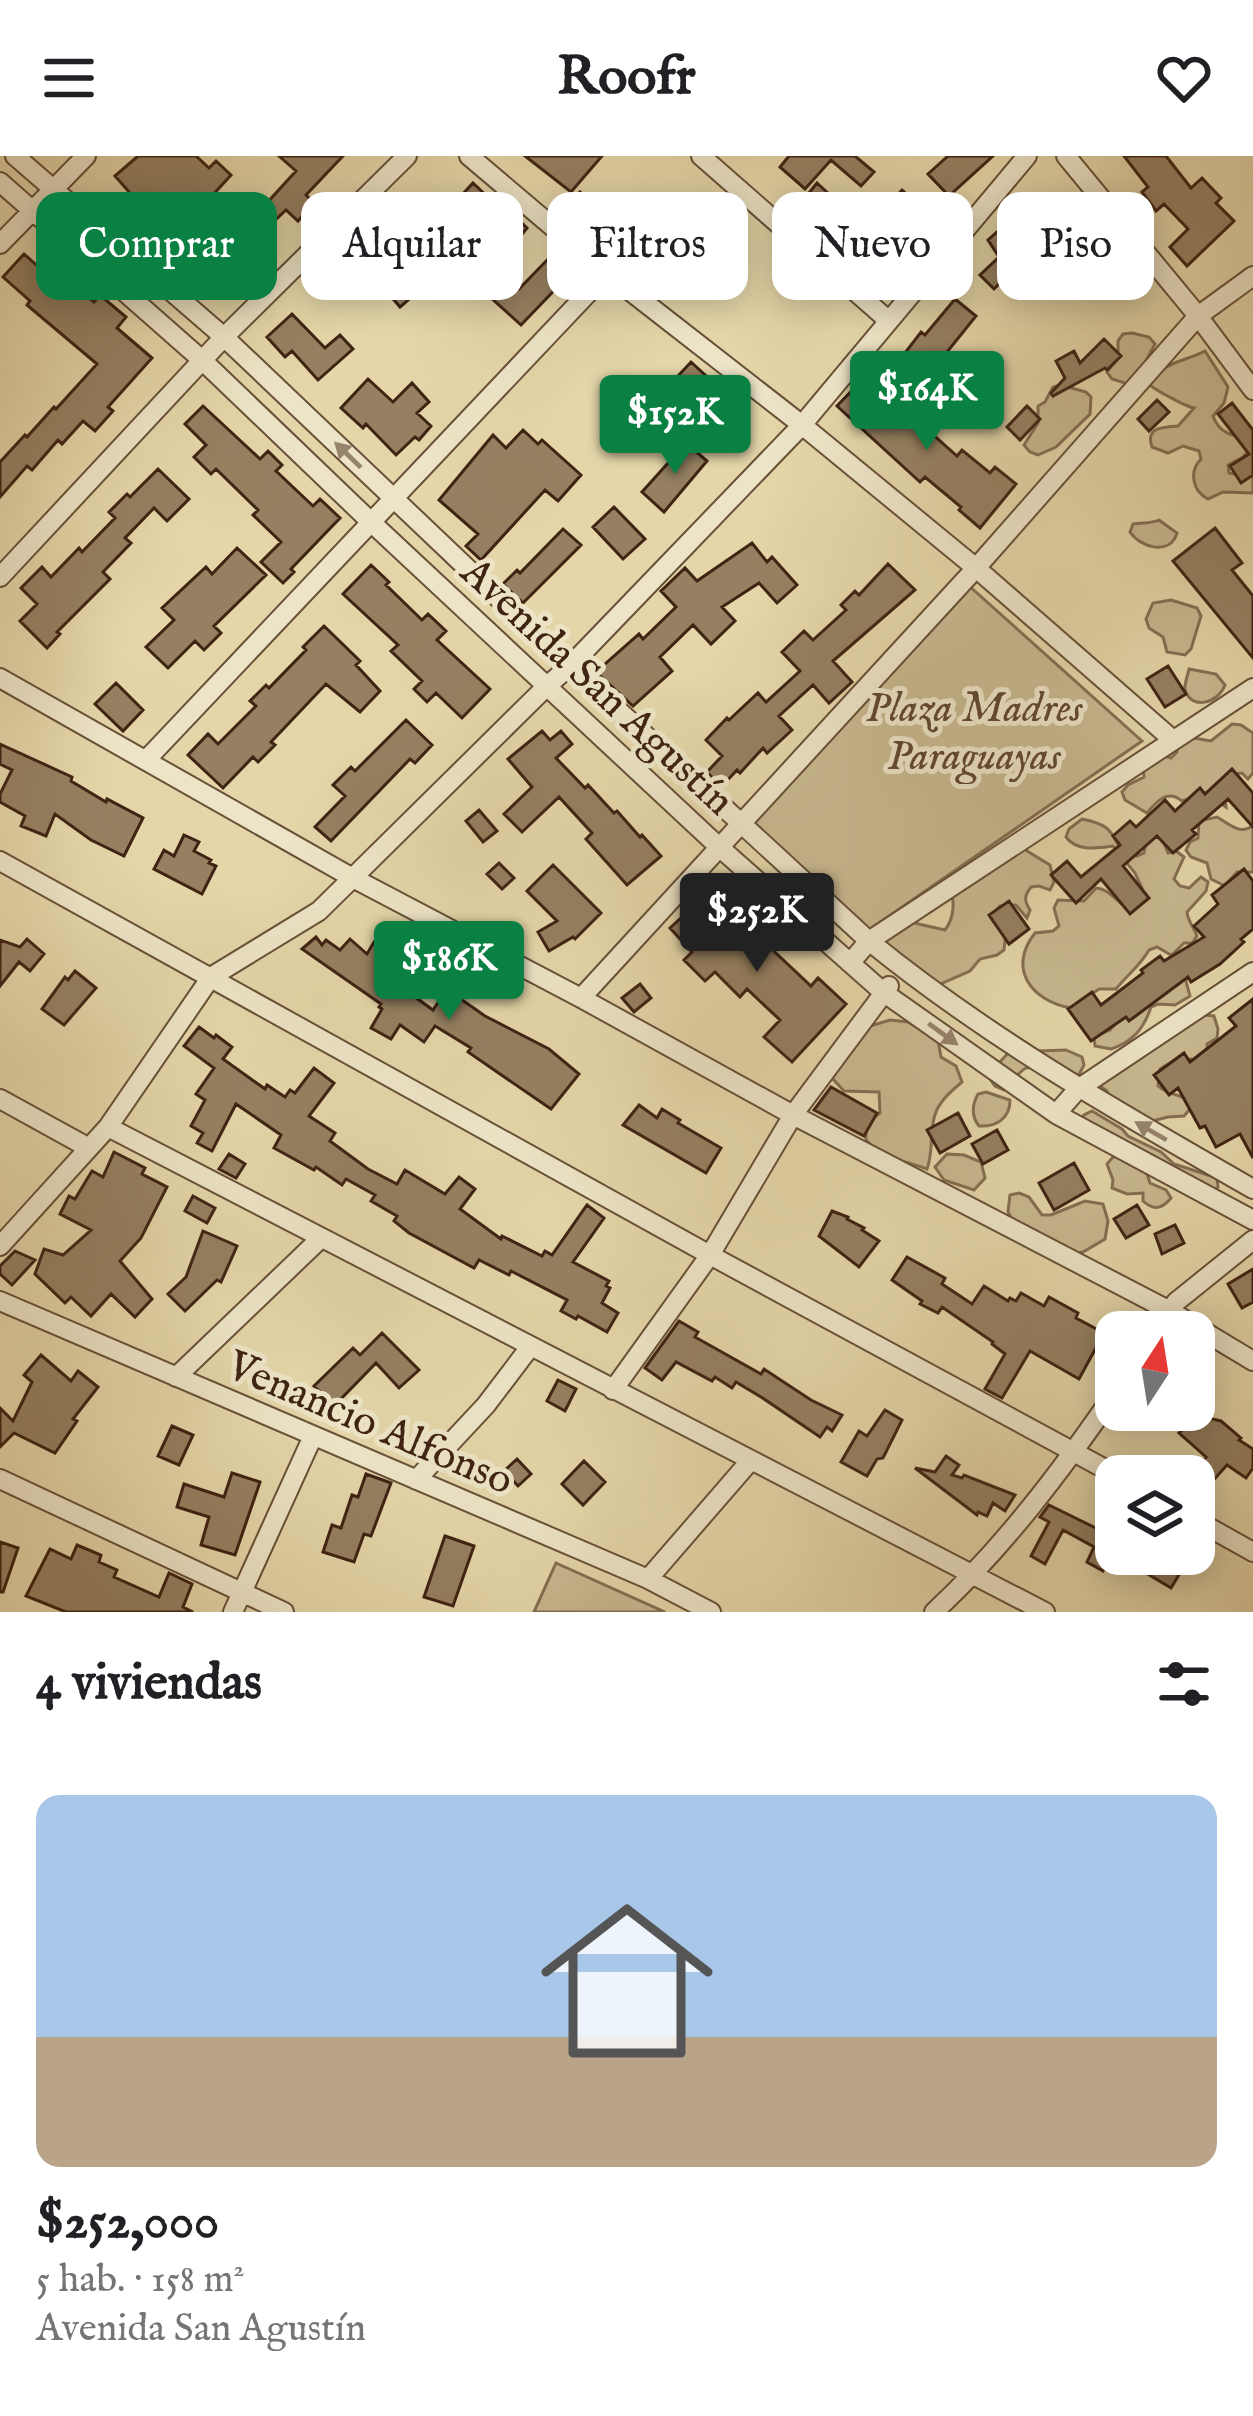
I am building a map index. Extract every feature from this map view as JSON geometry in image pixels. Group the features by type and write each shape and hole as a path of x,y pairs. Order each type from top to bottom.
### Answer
{"street":[{"name":"Avenida San Agustín","path":"15,156 224,337 570,666 869,941 1078,1089 1253,1189"},
{"path":"0,244 86,156"},
{"path":"0,577 224,337 407,156"},
{"path":"469,156 547,222"},
{"path":"701,156 890,321"},
{"path":"0,1246 108,1126 212,976 319,911 570,666 802,425 1027,156"},
{"path":"1066,156 1253,390"},
{"name":"Avenida San Agustín","path":"0,182 202,360 718,846 884,992 1056,1114 1253,1220"},
{"path":"581,998 976,568 1198,316 1253,276"},
{"path":"147,759 582,300"},
{"path":"642,300 976,568 1173,740"},
{"path":"0,678 352,877 1170,1311 1253,1240"},
{"path":"850,963 869,941 1253,688"},
{"path":"0,861 1095,1463"},
{"path":"613,1390 710,1255 794,1114 905,970"},
{"path":"1056,1114 1078,1089 1253,972"},
{"path":"0,1100 89,1148"},
{"path":"108,1126 1045,1612"},
{"path":"176,1377 321,1238"},
{"name":"Venancio Alfonso","path":"0,1301 648,1579 711,1612"},
{"path":"1215,1338 1253,1361"},
{"path":"416,1480 485,1405 530,1346"},
{"path":"934,1612 974,1575 1095,1422"},
{"path":"236,1602 313,1436"},
{"path":"648,1579 751,1460"},
{"path":"0,1479 236,1602 284,1612"},
{"path":"1215,1531 1253,1552"}],"green space":[{"path":"1132,333 1149,337 1155,344 1136,380 1128,384 1107,372 1118,358 1118,341"},
{"path":"1205,351 1228,387 1224,403 1213,416 1216,422 1253,445 1228,465 1229,473 1253,471 1253,493 1223,492 1208,499 1194,480 1199,451 1183,446 1168,453 1152,447 1153,432 1178,426 1194,408 1150,385 1167,367"},
{"path":"1061,385 1091,397 1090,414 1056,447 1038,455 1030,452 1024,445 1038,423 1038,406 1053,387"},
{"path":"1159,520 1177,533 1168,545 1148,545 1130,532 1133,524"},
{"name":"Plaza Madres Paraguayas","path":"967,584 1142,741 869,930 747,829"},
{"path":"1171,600 1197,608 1201,616 1185,655 1167,652 1163,637 1149,628 1146,619 1153,603"},
{"path":"1189,669 1216,674 1225,685 1222,691 1205,702 1193,701 1185,690"},
{"path":"1232,724 1253,733 1253,773 1248,779 1242,773 1233,774 1226,807 1206,793 1182,801 1167,796 1147,813 1125,800 1122,792 1144,777 1143,761 1155,753 1171,758 1177,752 1176,735 1211,741"},
{"path":"1217,817 1240,829 1253,825 1253,872 1237,872 1225,886 1211,879 1207,863 1186,850 1198,838 1199,821"},
{"path":"1082,819 1107,829 1128,856 1144,853 1147,837 1154,833 1162,838 1168,853 1176,851 1184,857 1174,879 1180,886 1189,888 1201,877 1208,882 1187,912 1197,936 1172,955 1181,963 1190,996 1175,1005 1151,1007 1137,1033 1111,1049 1095,1046 1094,1037 1110,1030 1171,955 1157,947 1149,950 1116,989 1099,989 1071,1008 1035,990 1024,970 1023,958 1035,933 1059,926 1054,908 1058,900 1084,901 1096,888 1127,906 1139,904 1142,888 1113,846 1081,847 1066,837"},
{"path":"1025,843 1027,851 1050,865 1054,882 1050,890 1031,887 1027,918 1016,905 1000,906 994,912 1006,933 1004,950 997,955 980,959 970,971 938,985 876,935 910,922 945,930 953,912 950,880"},
{"path":"1205,1015 1214,1016 1218,1029 1217,1038 1207,1044 1208,1054 1195,1067 1191,1059 1175,1060 1160,1069 1158,1086 1190,1101 1184,1116 1152,1121 1106,1108 1107,1091 1099,1077"},
{"path":"890,1020 908,1022 938,1040 941,1057 956,1066 962,1082 937,1110 927,1169 888,1156 866,1140 866,1124 880,1113 879,1092 844,1091 832,1078 835,1060 857,1030"},
{"path":"1066,1050 1082,1057 1084,1065 1076,1080 1031,1067 1004,1090 990,1079 1009,1052"},
{"path":"978,1094 1010,1100 1008,1112 991,1125 979,1126 974,1106"},
{"path":"1092,1111 1174,1164 1217,1178 1218,1187 1213,1193 1150,1167 1150,1183 1166,1190 1171,1198 1161,1206 1147,1204 1143,1193 1112,1188 1107,1164 1113,1157 1122,1157 1079,1122"},
{"path":"947,1154 981,1162 985,1178 974,1190 944,1180 935,1167"},
{"path":"1010,1195 1029,1197 1042,1215 1085,1201 1103,1204 1108,1221 1105,1239 1065,1256 1012,1219"},
{"path":"556,1563 665,1612 534,1612"}],"building":[{"path":"138,156 196,156 209,168 216,161 231,175 215,192 129,192 115,176"},
{"path":"279,156 343,156 309,192 301,192 298,221 286,210 277,218 277,192 296,171"},
{"path":"525,156 602,156 571,192"},
{"path":"789,156 855,156 874,172 861,186 831,160 805,189 780,167"},
{"path":"948,156 993,156 953,192 945,192 928,174"},
{"path":"1124,156 1166,156 1191,188 1202,178 1221,198 1216,203 1234,221 1187,266 1170,247 1188,229 1164,204 1156,211 1154,192 1142,192 1148,187"},
{"path":"997,232 997,254 988,240"},
{"path":"24,254 36,265 36,300 106,300 126,317 117,328 152,358 108,407 113,411 95,431 83,421 62,444 58,440 32,470 27,466 0,497 0,462 97,364 27,305 30,301 3,277"},
{"path":"997,259 994,289 980,275"},
{"path":"547,260 547,298 521,325 493,300 523,300 523,285"},
{"path":"954,300 976,316 934,376 905,353 921,332 925,335"},
{"path":"292,314 325,348 340,335 353,349 318,380 292,351 285,357 267,337"},
{"path":"1104,339 1121,356 1107,370 1053,396 1065,378 1056,361 1074,351 1080,363"},
{"path":"691,362 716,385 688,414 664,391"},
{"path":"368,379 393,402 412,383 429,402 417,413 431,426 396,455 366,424 363,428 341,408"},
{"path":"863,379 893,407 902,395 925,414 919,422 957,456 962,450 990,473 995,467 1016,484 980,528 925,477 920,482 837,406"},
{"path":"1157,400 1169,412 1149,431 1138,419"},
{"path":"1232,403 1253,430 1253,475 1241,483 1230,466 1249,454 1218,414"},
{"path":"203,406 260,459 268,451 282,465 276,471 313,506 320,499 340,518 283,583 261,562 281,542 253,515 258,510 216,469 211,474 194,457 206,445 185,424"},
{"path":"1027,406 1040,419 1020,440 1007,427"},
{"path":"523,430 538,444 542,440 581,475 558,501 545,490 481,560 466,546 478,534 439,500 493,435 506,448"},
{"path":"686,443 707,461 664,512 642,492"},
{"path":"158,469 189,499 167,521 154,508 125,538 131,543 103,572 110,579 47,648 20,621 37,604 21,588 42,567 51,577 79,548 82,552 115,518 109,512"},
{"path":"614,507 645,539 623,559 593,527"},
{"path":"1215,528 1242,563 1232,570 1253,596 1253,658 1173,561"},
{"path":"563,529 581,545 523,603 503,584"},
{"path":"752,543 767,562 772,557 797,585 777,603 759,583 722,607 735,621 711,644 693,625 660,657 672,671 633,706 596,672 639,634 643,639 676,607 661,591 685,568 697,581"},
{"path":"237,548 266,575 214,626 221,633 204,650 195,641 168,668 146,647 174,620 162,608 206,567 212,574"},
{"path":"888,564 915,590 833,661 852,682 829,703 813,685 779,716 792,730 767,753 763,748 721,787 707,772 722,756 706,740 758,693 766,702 800,671 782,652 804,631 813,640 846,610 841,605 855,591 859,595"},
{"path":"371,565 422,620 428,614 446,631 437,640 490,689 462,718 436,693 427,702 414,689 422,681 391,651 398,645 343,594"},
{"path":"324,626 360,661 356,665 380,691 360,712 326,684 271,742 275,745 258,762 253,757 223,788 188,755 208,734 218,744 256,706 250,701 266,685 269,688"},
{"path":"1168,666 1186,694 1165,707 1147,679"},
{"path":"116,683 143,710 123,731 95,704"},
{"path":"406,720 432,745 415,763 410,759 331,841 315,827 345,796 333,785 351,767 355,771"},
{"path":"542,731 550,740 561,731 572,744 556,758 661,856 627,885 586,839 592,833 559,797 522,832 504,814 532,787 508,759"},
{"path":"0,744 72,777 71,781 106,802 143,818 124,856 55,814 46,836 21,826 25,816 0,802 12,770 0,764"},
{"path":"1232,769 1253,793 1253,827 1228,799 1173,853 1157,836 1123,866 1149,898 1130,914 1101,879 1076,903 1051,875 1067,861 1081,877 1120,845 1113,836 1130,821 1136,827 1165,800 1175,811 1200,788 1205,794"},
{"path":"479,810 497,831 483,842 466,821"},
{"path":"184,835 199,842 194,851 216,866 202,894 154,869 164,850 174,856"},
{"path":"499,863 514,878 502,889 487,874"},
{"path":"553,865 601,913 575,939 549,951 538,932 557,921 527,891"},
{"path":"1244,869 1253,881 1253,929 1241,939 1244,942 1220,964 1191,982 1188,977 1129,1021 1126,1017 1091,1041 1068,1009 1092,992 1101,1005 1160,956 1164,961 1204,937 1194,926 1218,904 1212,895"},
{"path":"707,894 811,986 818,978 846,1004 792,1062 764,1037 780,1020 747,989 740,997 715,972 705,981 684,960 692,952 670,928"},
{"path":"1009,901 1029,929 1009,944 989,915"},
{"path":"316,937 322,945 326,940 340,950 350,939 367,954 374,942 390,951 379,971 433,1010 443,995 454,1002 458,997 549,1049 579,1074 551,1109 435,1026 424,1042 400,1025 391,1039 371,1028 381,1004 302,949"},
{"path":"27,939 44,954 30,971 19,962 0,986 0,940 20,947"},
{"path":"75,971 96,988 64,1025 42,1009 65,977 68,980"},
{"path":"640,984 651,998 634,1012 622,998"},
{"path":"1253,999 1253,1158 1240,1134 1216,1147 1178,1088 1169,1095 1154,1075 1184,1053 1190,1062 1236,1026 1229,1018"},
{"path":"199,1027 232,1047 223,1059 265,1089 267,1085 285,1097 290,1090 295,1093 314,1068 334,1083 309,1116 335,1133 330,1141 397,1184 405,1170 445,1194 459,1177 475,1189 460,1209 501,1239 542,1256 545,1251 552,1255 587,1205 604,1218 573,1262 609,1281 602,1303 618,1313 607,1332 561,1311 567,1300 511,1271 509,1275 479,1260 474,1268 409,1233 394,1221 397,1216 371,1201 375,1195 346,1179 342,1185 274,1148 281,1135 236,1104 212,1151 197,1143 203,1133 191,1126 205,1100 196,1094 214,1068 184,1046"},
{"path":"831,1087 877,1113 864,1136 814,1110"},
{"path":"639,1105 657,1118 662,1109 721,1148 706,1173 623,1125"},
{"path":"958,1113 970,1136 940,1153 927,1130"},
{"path":"997,1130 1008,1150 983,1164 972,1144"},
{"path":"114,1152 145,1168 142,1174 167,1187 141,1238 120,1261 152,1299 135,1317 111,1294 91,1316 71,1297 65,1303 35,1274 44,1249 63,1255 91,1230 60,1214 92,1171 103,1177"},
{"path":"229,1154 245,1164 236,1178 219,1169"},
{"path":"1074,1163 1089,1190 1054,1210 1039,1183"},
{"path":"193,1196 215,1208 207,1223 185,1211"},
{"path":"1137,1205 1149,1225 1126,1238 1114,1219"},
{"path":"832,1211 879,1241 859,1267 819,1236"},
{"path":"1175,1225 1184,1243 1162,1254 1155,1234"},
{"path":"203,1231 237,1246 221,1282 217,1280 185,1311 168,1294 186,1277"},
{"path":"15,1251 35,1260 12,1285 0,1274 0,1266"},
{"path":"907,1257 945,1278 942,1284 972,1304 984,1286 1008,1301 1016,1301 1021,1293 1044,1306 1049,1297 1095,1328 1095,1350 1079,1379 1030,1351 1002,1398 985,1389 1005,1354 942,1307 938,1313 920,1304 892,1280"},
{"path":"1253,1269 1253,1302 1242,1308 1228,1284"},
{"path":"679,1321 698,1332 695,1337 761,1374 764,1369 842,1415 832,1431 827,1427 820,1437 736,1382 732,1388 676,1362 662,1380 645,1368"},
{"path":"382,1333 419,1370 399,1388 376,1363 334,1406 314,1386 353,1348 360,1355"},
{"path":"41,1355 71,1381 78,1371 98,1387 55,1453 14,1433 0,1447 0,1408 13,1421 32,1382 24,1375"},
{"path":"558,1380 576,1389 565,1411 547,1401"},
{"path":"885,1410 902,1420 883,1458 877,1459 867,1476 841,1462 859,1431 867,1436"},
{"path":"1215,1420 1221,1421 1253,1449 1253,1468 1246,1478 1227,1465 1215,1478 1215,1455 1204,1455 1179,1433 1215,1431"},
{"path":"172,1426 193,1435 179,1465 158,1456"},
{"path":"946,1456 959,1465 952,1475 964,1475 1015,1495 1005,1511 993,1503 987,1516 977,1515 915,1468 935,1472"},
{"path":"517,1459 531,1474 518,1486 504,1471"},
{"path":"584,1461 605,1482 583,1505 562,1484"},
{"path":"232,1473 260,1482 235,1555 201,1545 209,1517 177,1507 184,1484 224,1497"},
{"path":"366,1474 391,1483 371,1536 364,1534 354,1562 323,1552 332,1525 341,1528 352,1495 358,1497"},
{"path":"1049,1505 1095,1528 1095,1566 1087,1562 1094,1547 1063,1530 1045,1564 1031,1556 1049,1522 1040,1517"},
{"path":"445,1536 474,1546 453,1606 424,1597"},
{"path":"0,1542 18,1548 3,1592 0,1592"},
{"path":"77,1545 101,1555 99,1562 117,1570 114,1577 159,1597 169,1573 192,1584 183,1607 193,1612 66,1612 26,1596 50,1549 71,1559"},
{"path":"1149,1575 1179,1575 1171,1588"}]}
